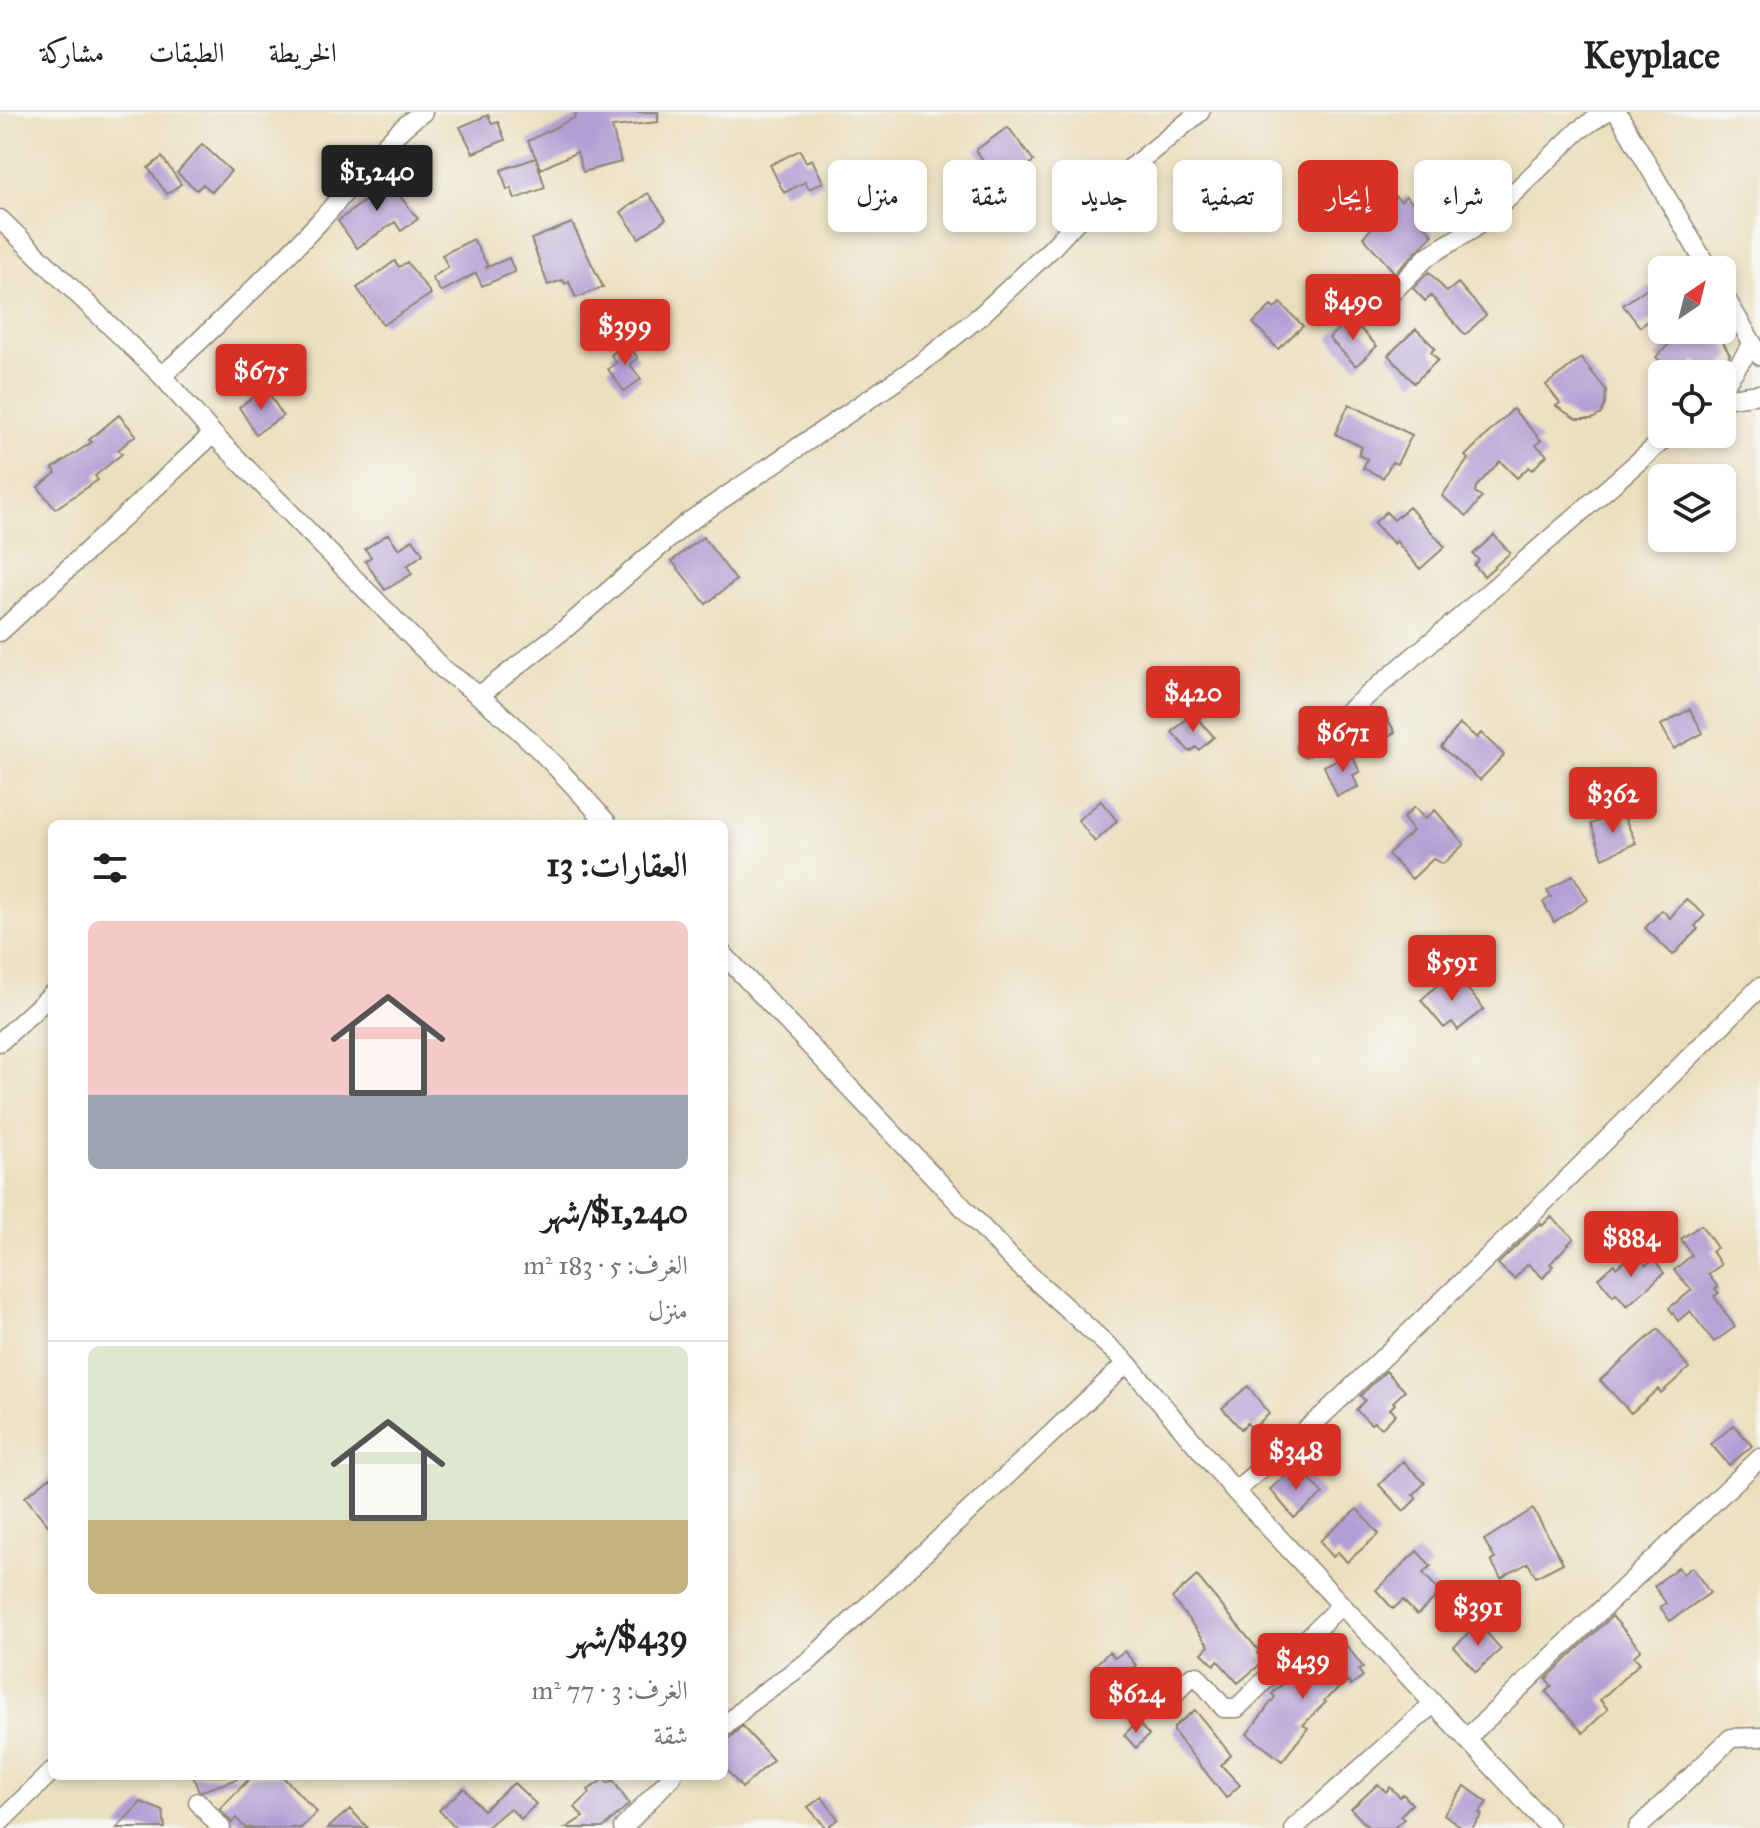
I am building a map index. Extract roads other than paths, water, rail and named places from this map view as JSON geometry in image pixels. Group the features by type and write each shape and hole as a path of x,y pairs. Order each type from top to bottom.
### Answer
{"street":[{"path":"162,376 320,222 388,144 423,112"},
{"path":"480,695 566,628 687,523 919,365 980,316 1051,249 1111,184 1200,112"},
{"path":"1374,311 1428,256 1473,229 1579,130 1606,112"},
{"path":"1617,112 1701,256"},
{"path":"0,219 162,376 213,434 443,669 480,695 561,771 604,820"},
{"path":"1736,316 1756,350 1736,372"},
{"path":"1736,397 1760,394"},
{"path":"0,632 213,434"},
{"path":"1306,747 1654,448"},
{"path":"728,959 1012,1259 1127,1363 1235,1491 1550,1828"},
{"path":"1235,1491 1323,1415 1512,1234 1760,987"},
{"path":"0,1042 48,998"},
{"path":"728,1723 752,1701 810,1660 1127,1363"},
{"path":"1466,1739 1760,1458"},
{"path":"1160,1708 1192,1676 1197,1676 1224,1708 1237,1708 1341,1605"},
{"path":"1294,1828 1433,1704"},
{"path":"1638,1828 1731,1738 1760,1737"},
{"path":"0,1822 48,1775"},
{"path":"623,1828 668,1780"},
{"path":"198,1802 221,1828"}]}
